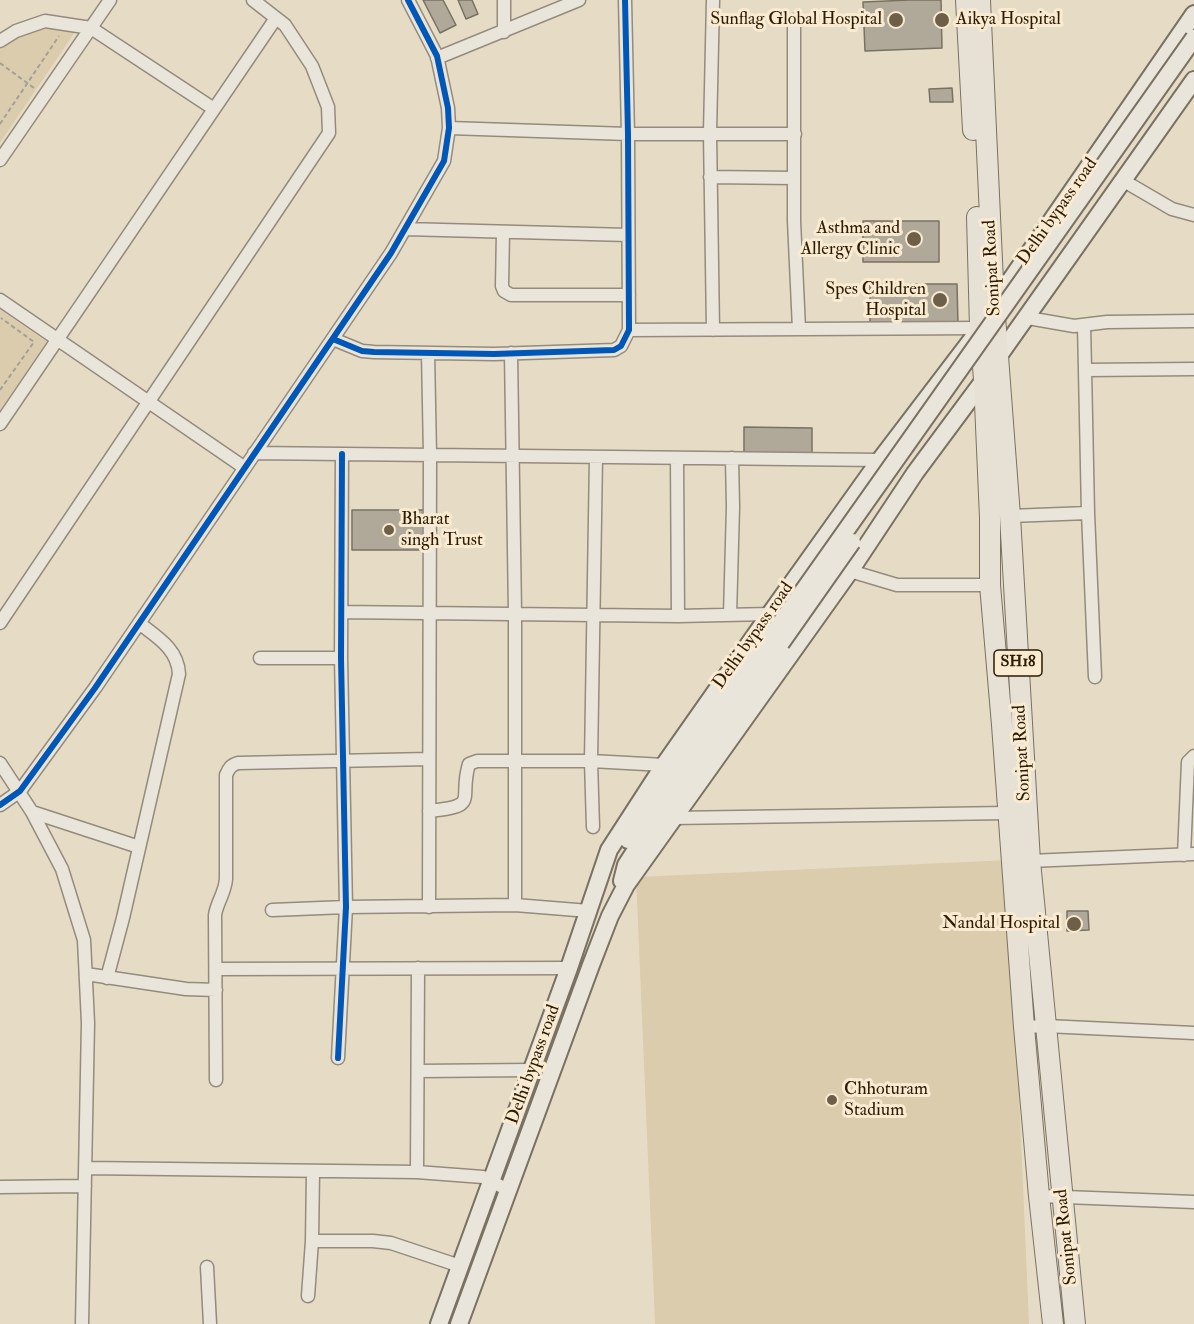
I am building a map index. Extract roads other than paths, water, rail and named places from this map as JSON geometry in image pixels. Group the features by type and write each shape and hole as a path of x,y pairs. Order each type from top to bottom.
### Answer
{"main road":[{"name":"Sonipat Road","path":"966,0 984,380 990,585 1030,861 1075,1324"},
{"name":"Sonipat Road","path":"980,0 994,303 1010,516 1012,725 1007,813 1038,1196 1053,1324"},
{"name":"Delhi bypass road","path":"439,1324 493,1181 609,850 664,765 770,614 880,460 980,328 994,303 1194,14"},
{"path":"621,894 622,876 637,848 776,639 1194,38"},
{"path":"600,874 605,873 611,866 644,815 776,639 1194,55"},
{"name":"Delhi bypass road","path":"459,1324 594,957 621,894 672,818 849,571 915,473 1028,318 1194,80"}],"street":[{"path":"0,160 110,0"},
{"path":"0,623 329,133 328,107 312,66 285,25 253,0"},
{"path":"0,805 20,791 95,688 333,339 405,229 444,161 449,128 448,108 437,58 408,0"},
{"path":"504,0 504,32"},
{"path":"437,58 579,0"},
{"path":"333,339 362,351 428,353 614,350 621,346 629,330 630,295 625,0"},
{"path":"713,0 710,134 713,330"},
{"path":"0,424 276,18"},
{"path":"794,20 794,178 800,328"},
{"path":"0,41 16,31 45,21 91,28 214,109"},
{"path":"449,128 628,134 795,134"},
{"path":"710,177 794,178"},
{"path":"1124,182 1172,209 1194,215"},
{"path":"405,229 628,235"},
{"path":"503,232 502,286 504,291 511,295 630,295"},
{"path":"0,300 244,468"},
{"path":"1028,318 1074,326 1107,322 1194,321"},
{"path":"1084,325 1088,513 1095,677"},
{"path":"629,330 980,328"},
{"path":"428,353 430,455 429,907"},
{"path":"511,353 515,613 515,905"},
{"path":"1085,370 1194,369"},
{"path":"254,453 880,460"},
{"path":"338,1058 346,907 341,658 342,454"},
{"path":"592,826 596,457"},
{"path":"676,458 678,616"},
{"path":"730,615 732,458"},
{"path":"1010,516 1088,513"},
{"path":"849,571 897,585 990,585"},
{"path":"342,612 678,616 770,614"},
{"path":"107,978 140,848 179,674 179,663 175,655 139,623"},
{"path":"260,658 341,658"},
{"path":"1030,861 1189,855 1188,762 1194,756"},
{"path":"216,1080 215,915 225,891 226,775 228,769 238,763 429,759"},
{"path":"429,811 457,808 462,803 466,795 469,764 477,761 664,765"},
{"path":"0,763 20,791 62,869 84,940 88,1023 82,1324"},
{"path":"32,812 140,848"},
{"path":"672,818 1007,813"},
{"path":"272,910 515,905 589,911"},
{"path":"417,1172 418,968"},
{"path":"216,969 569,968"},
{"path":"86,974 186,989 216,990"},
{"path":"1024,1028 1046,1026 1194,1033"},
{"path":"418,1071 532,1070"},
{"path":"86,1168 468,1174 493,1181 508,1190"},
{"path":"308,1296 312,1241 312,1172"},
{"path":"0,1187 85,1186"},
{"path":"1038,1196 1194,1202"},
{"path":"312,1241 391,1243 460,1266"},
{"path":"207,1267 210,1324"}],"place":[{"name":"Sunflag Global Hospital","path":"896,20"},
{"name":"Aikya Hospital","path":"942,20"},
{"name":"Asthma and Allergy Clinic","path":"914,239"},
{"name":"Spes Children Hospital","path":"940,300"},
{"name":"Bharat singh Trust","path":"389,530"},
{"name":"Nandal Hospital","path":"1074,924"},
{"name":"Chhoturam Stadium","path":"832,1100"}]}
